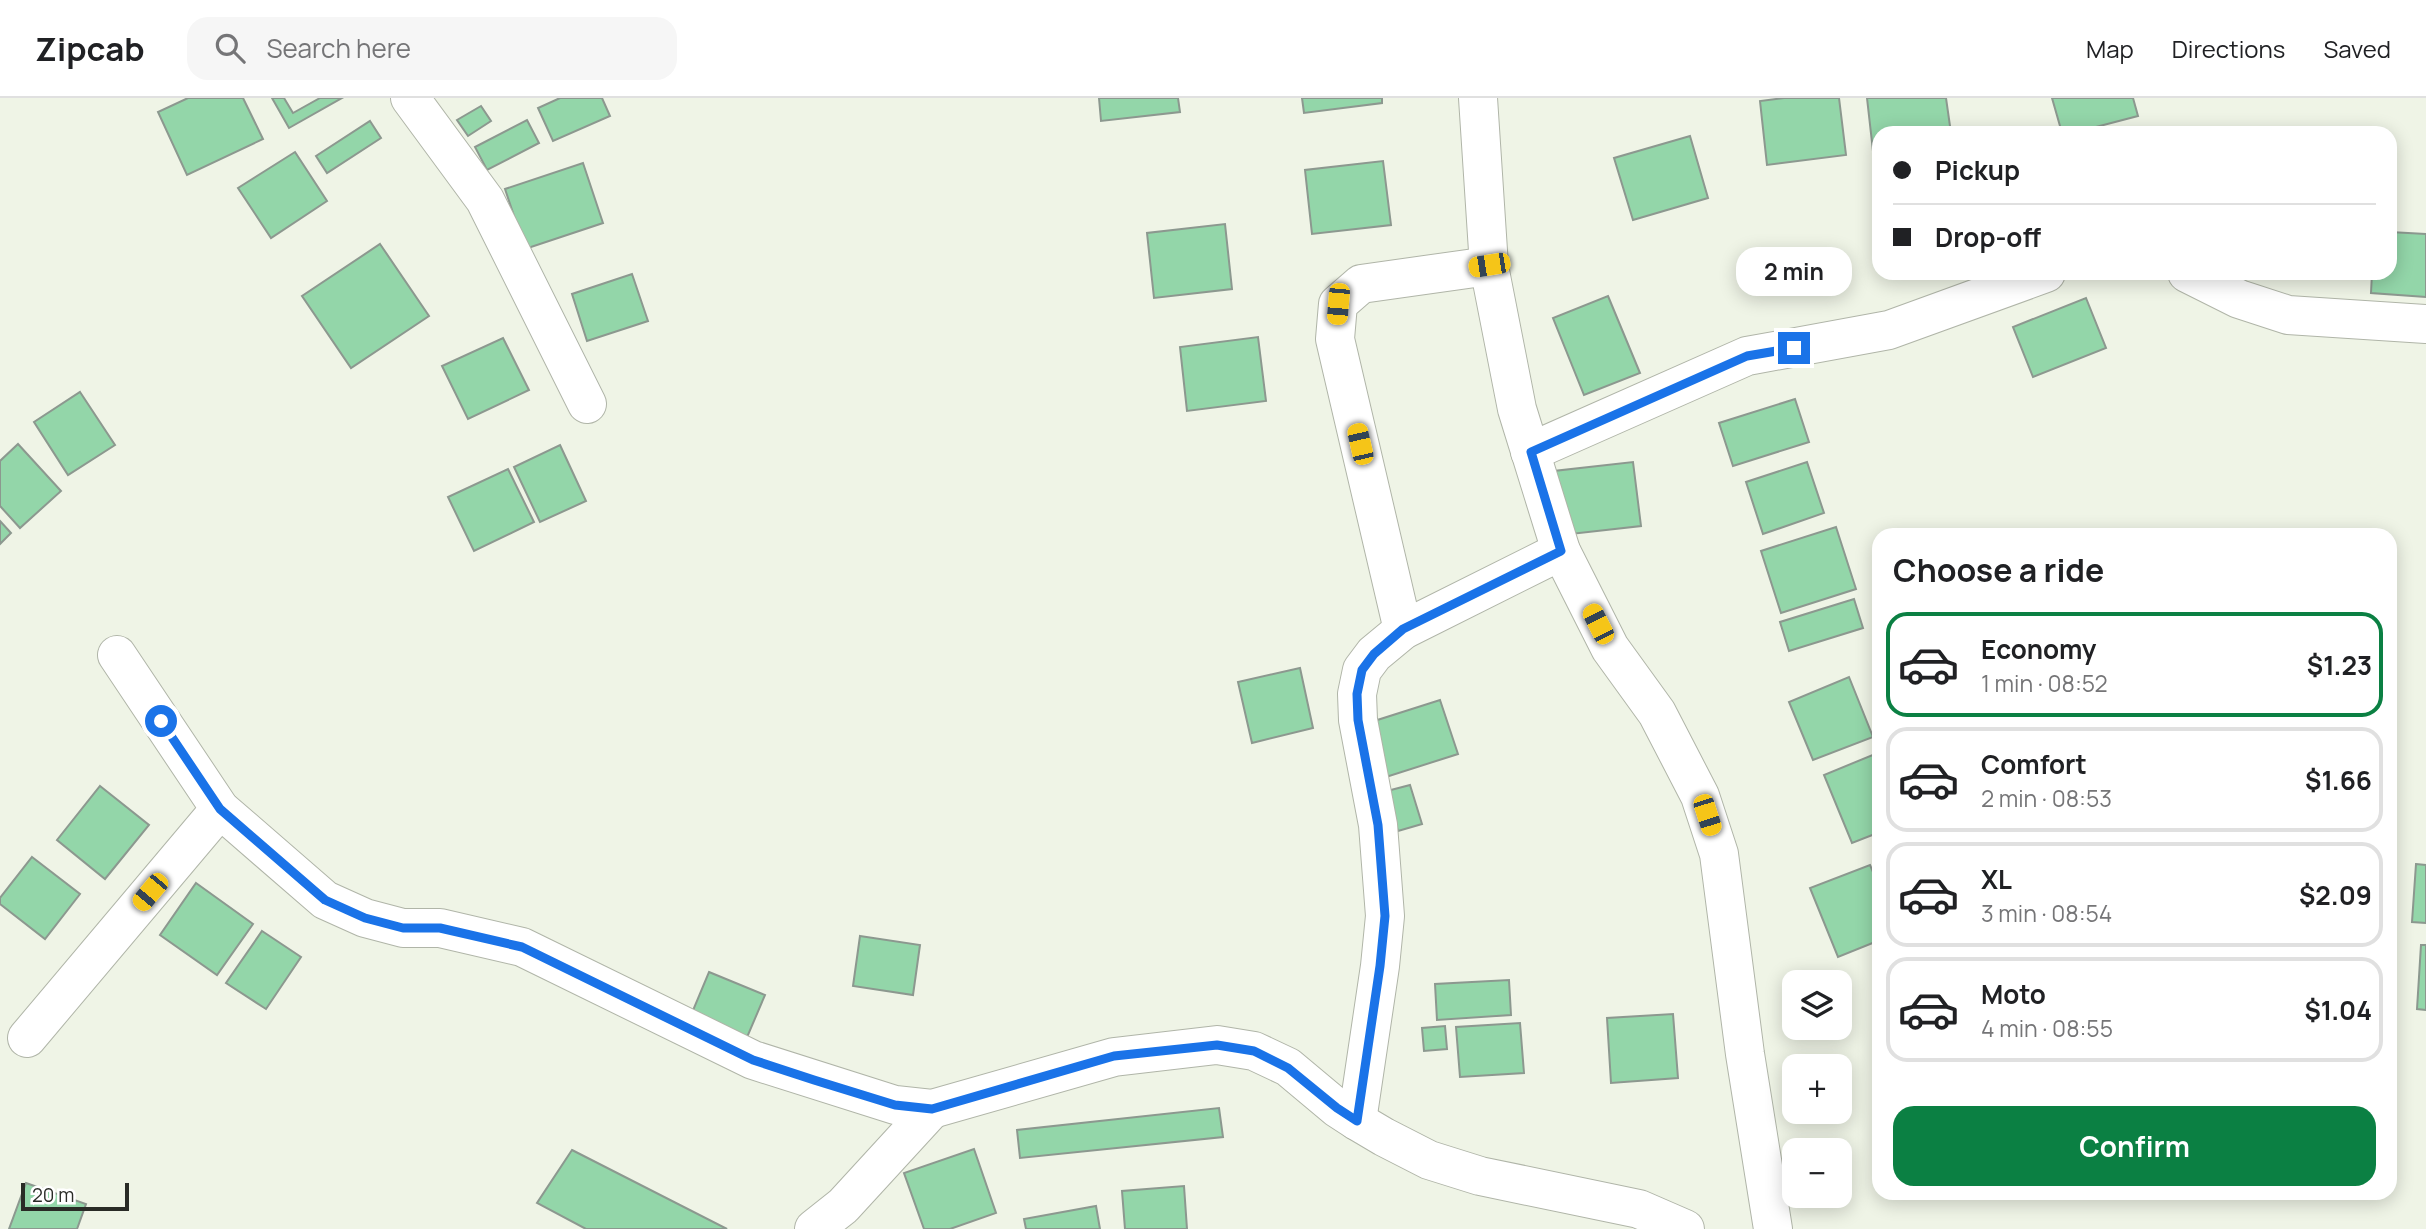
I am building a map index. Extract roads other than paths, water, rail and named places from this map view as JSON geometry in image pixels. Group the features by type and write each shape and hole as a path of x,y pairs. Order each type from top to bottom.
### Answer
{"street":[{"path":"410,98 485,200 587,404"},
{"path":"1478,98 1489,265 1517,409 1561,551 1610,648 1657,713 1700,796 1719,854 1747,1067 1773,1229"},
{"path":"1403,629 1335,339 1338,304 1361,284 1489,265"},
{"path":"1531,452 1747,356 1889,330 2027,280"},
{"path":"2202,280 2239,299 2288,315 2426,324"},
{"path":"1357,1121 1385,916 1378,825 1358,720 1357,694 1362,670 1374,654 1403,629 1561,551"},
{"path":"117,655 220,809 325,900 365,918 403,928 440,928 522,947 753,1060 895,1105 932,1109 1114,1056 1217,1045 1254,1051 1288,1068 1357,1121 1429,1160 1467,1172 1639,1209 1685,1229"},
{"path":"27,1038 220,809"},
{"path":"814,1229 843,1206 932,1109"}]}
